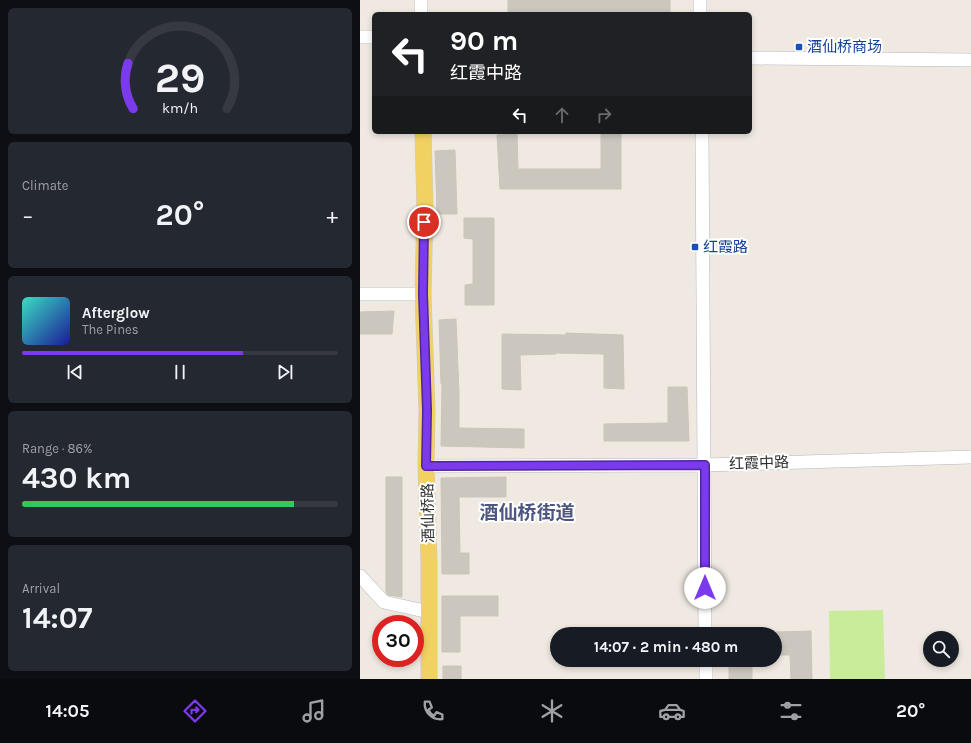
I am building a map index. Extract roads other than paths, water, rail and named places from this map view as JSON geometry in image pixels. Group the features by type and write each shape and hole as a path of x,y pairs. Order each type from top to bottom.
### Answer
{"main road":[{"name":"酒仙桥路","path":"423,134 425,208 423,294 427,410 426,466 429,679"}],"street":[{"path":"421,0 421,12"},
{"path":"700,0 700,12"},
{"path":"360,37 372,37"},
{"path":"752,58 971,60"},
{"path":"702,134 706,627"},
{"path":"360,294 423,294"},
{"name":"红霞中路","path":"426,466 705,465 971,457"},
{"path":"360,576 384,602 429,612"},
{"path":"706,667 706,679"}],"place":[{"name":"酒仙桥商场","path":"799,47"},
{"name":"红霞路","path":"695,247"}],"district":[{"name":"酒仙桥街道","path":"527,513"}]}
